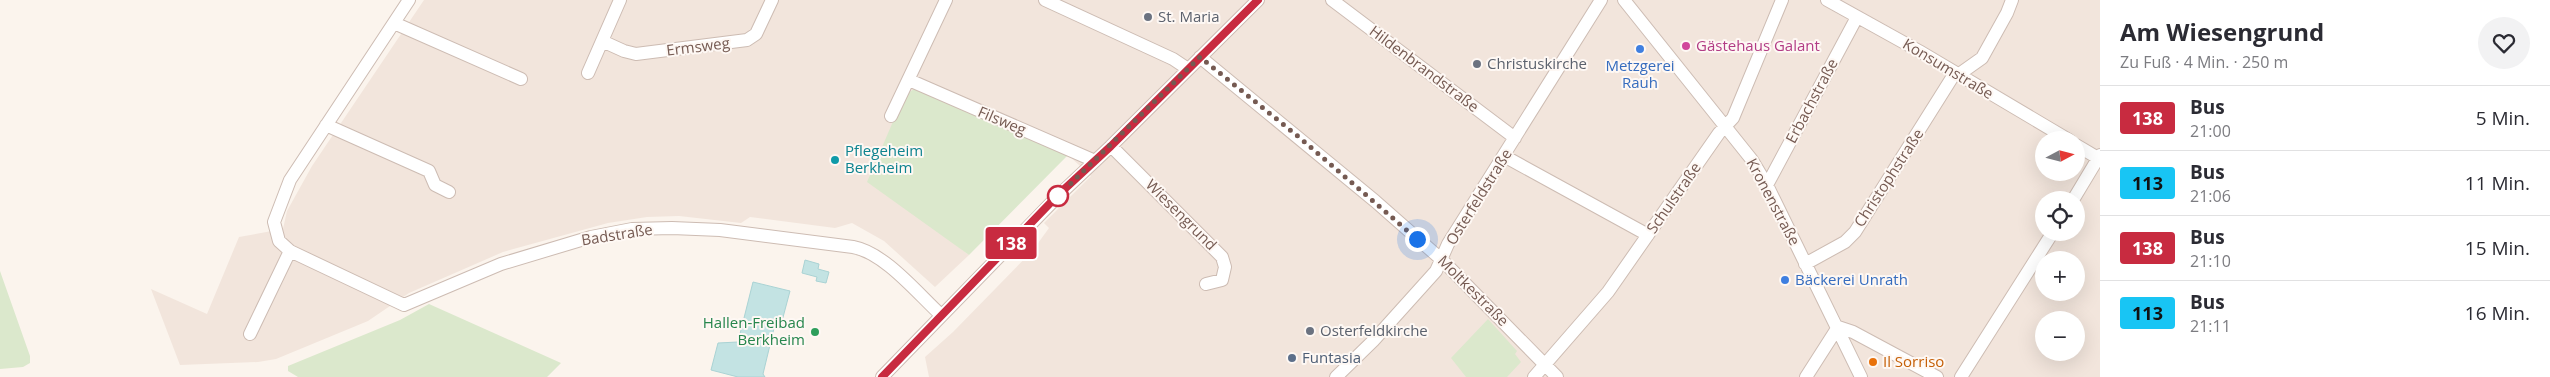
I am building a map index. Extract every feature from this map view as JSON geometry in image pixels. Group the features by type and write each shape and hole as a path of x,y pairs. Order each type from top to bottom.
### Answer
{"street":[{"path":"410,0 326,125 429,171 437,188 449,192"},
{"path":"588,73 620,0"},
{"name":"Ermsweg","path":"602,41 636,54 748,40 759,29 772,0"},
{"path":"891,116 946,0"},
{"path":"1045,0 1173,59 1188,68"},
{"path":"882,377 1058,195 1111,146 1258,0"},
{"name":"Hildenbrandstraße","path":"1332,0 1515,138"},
{"name":"Osterfeldstraße","path":"1336,377 1396,316 1436,271 1448,244 1601,0"},
{"name":"Kronenstraße","path":"1624,0 1752,160 1767,185 1861,377"},
{"name":"Schulstraße","path":"1534,377 1608,292 1737,112 1782,0"},
{"name":"Konsumstraße","path":"1827,0 2053,131"},
{"path":"1957,74 1982,58 2008,13 2012,0"},
{"name":"Erbachstraße","path":"1767,185 1857,17"},
{"path":"394,24 521,79"},
{"name":"Moltkestraße","path":"1200,57 1375,201 1442,260 1557,377"},
{"name":"Christophstraße","path":"1805,264 1851,237 1957,74"},
{"name":"Filsweg","path":"909,80 1095,161"},
{"name":"Badstraße","path":"326,125 290,180 276,212 274,227 279,241 290,251 404,305 501,264 591,237 651,228 738,232 853,247 868,251 882,261 941,315"},
{"name":"Wiesengrund","path":"1111,146 1222,257 1225,267 1222,280 1206,284"},
{"path":"2078,191 2099,156 2085,149"},
{"path":"1504,156 1648,235"},
{"path":"1961,377 2046,241"},
{"path":"250,334 290,251"},
{"path":"1806,377 1838,327 1853,332 1938,377"}],"shaded area":[{"path":"424,0 2100,0 2100,377 929,377 925,357 953,332 1033,250 1049,228 1044,223 1091,176 1068,155 947,238 969,255 935,287 884,241 852,223 835,228 750,217 741,223 679,216 647,217 608,223 503,252 409,293 368,321 276,359 258,362 180,365 151,289 207,314 239,237 283,229 287,211 312,166"}],"green space":[{"path":"914,89 1068,155 969,255 867,182 904,96"},
{"path":"0,271 30,356 30,363 23,367 0,369"},
{"path":"429,304 561,363 547,377 298,377 288,371 288,366 400,320"},
{"path":"1488,319 1517,351 1515,354 1521,362 1507,377 1466,377 1451,358"}],"water":[{"path":"805,260 819,264 818,269 829,272 826,283 816,281 817,277 802,273"},
{"path":"753,282 790,291 782,321 776,320 763,374 765,377 738,377 711,370 718,343 738,342"}],"bus line":[{"name":"138","path":"882,377 1058,195 1111,146 1258,0"}],"place":[{"name":"St. Maria","path":"1148,17"},
{"name":"Gästehaus Galant","path":"1686,46"},
{"name":"Metzgerei Rauh","path":"1640,49"},
{"name":"Christuskirche","path":"1477,64"},
{"name":"Pflegeheim Berkheim","path":"835,160"},
{"name":"Bäckerei Unrath","path":"1785,280"},
{"name":"Osterfeldkirche","path":"1310,331"},
{"name":"Hallen-Freibad Berkheim","path":"815,332"},
{"name":"Funtasia","path":"1292,358"},
{"name":"Il Sorriso","path":"1873,362"}],"route":[{"path":"1058,196 1200,57 1300,138 1417,239"}]}
